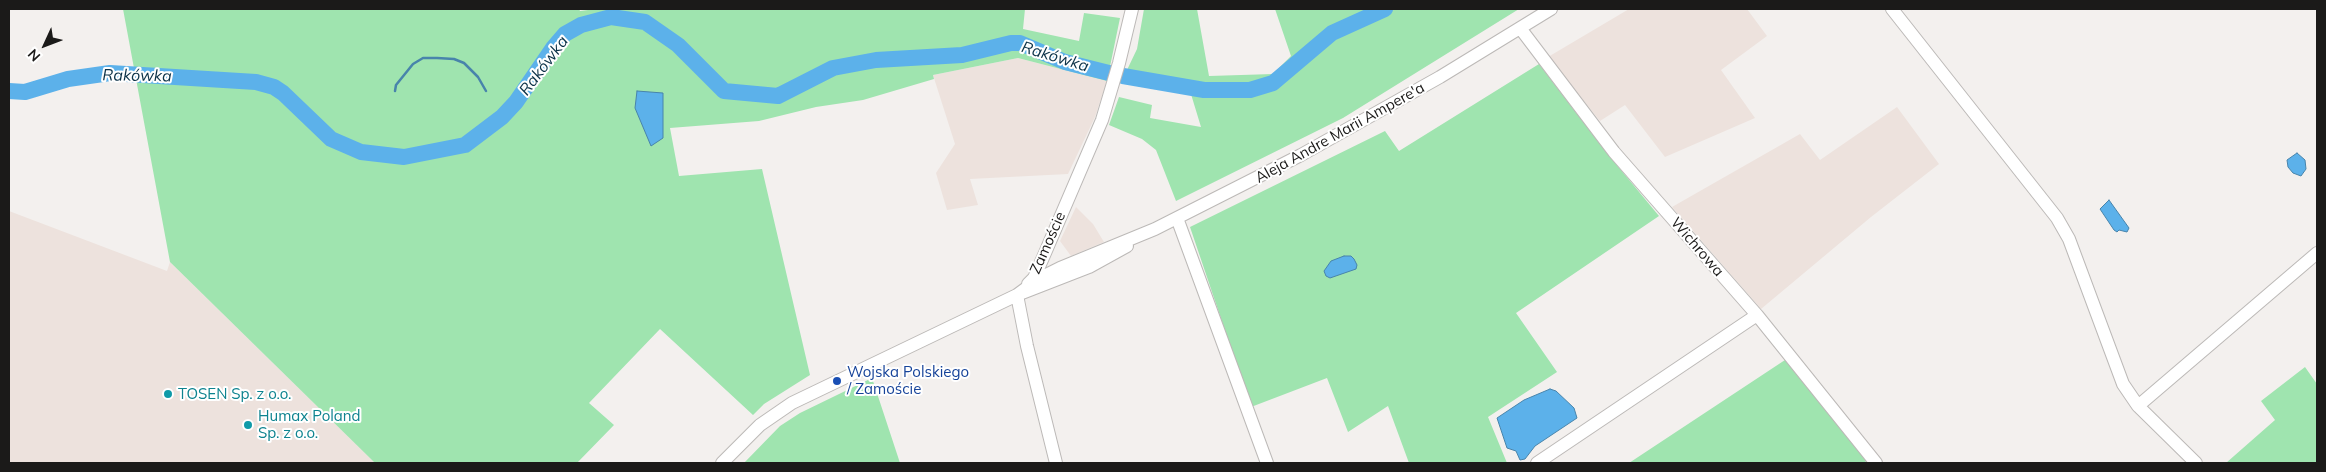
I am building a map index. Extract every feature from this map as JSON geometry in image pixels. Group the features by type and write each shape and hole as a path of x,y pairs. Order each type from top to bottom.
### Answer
{"street":[{"name":"Zamoście","path":"1018,295 1034,278 1102,120 1114,83 1132,9"},
{"name":"Aleja Andre Marii Ampere'a","path":"1018,295 1040,278 1177,218 1371,118 1551,9"},
{"path":"1892,9 2057,218 2071,245 2123,384 2138,406 2196,463"},
{"name":"Wichrowa","path":"1520,28 1614,152 1757,315 1876,463"},
{"path":"1177,218 1201,278 1267,463"},
{"name":"Aleja Andre Marii Ampere'a","path":"1018,295 1089,267 1155,228"},
{"path":"1045,253 1049,263 1060,268"},
{"path":"2138,406 2317,253"},
{"path":"722,463 760,425 792,403 1018,295 1027,346 1056,463"},
{"path":"1537,463 1757,315"}],"shaded area":[{"path":"1629,9 1747,9 1767,36 1721,70 1755,118 1665,157 1625,105 1600,121 1548,57"},
{"path":"1018,58 1107,81 1095,117 1068,174 970,179 978,205 947,210 936,173 955,144 933,75"},
{"path":"1897,107 1939,164 1871,217 1761,309 1672,207 1800,134 1820,160"},
{"path":"1076,207 1093,224 1104,242 1071,256 1060,241"},
{"path":"9,211 167,271 170,262 375,463 9,463"}],"green space":[{"path":"123,9 579,9 580,11 596,9 1025,9 1023,29 1079,41 1084,13 1120,18 1107,81 1018,58 933,75 934,79 863,100 816,107 759,121 670,128 679,176 762,169 810,375 764,404 753,415 660,329 589,403 614,425 577,463 375,463 170,262"},
{"path":"1144,9 1197,9 1209,76 1273,74 1291,56 1275,9 1519,9 1343,118 1176,201 1156,150 1142,139 1109,125 1119,97 1152,105 1150,118 1201,127 1187,81 1127,70 1137,49"},
{"path":"1539,64 1606,152 1659,216 1516,313 1557,372 1488,417 1507,463 1409,463 1388,406 1348,432 1327,378 1251,407 1190,227 1385,131 1399,151"},
{"path":"1785,360 1867,461 1863,463 1629,463"},
{"path":"2305,367 2317,384 2317,463 2226,463 2275,420 2261,401"},
{"path":"872,378 900,463 744,463 780,426 800,413"}],"water":[{"path":"637,91 663,93 663,138 651,146 635,108"},
{"path":"2297,153 2305,160 2306,169 2301,176 2293,173 2288,167 2287,160"},
{"path":"2109,200 2129,228 2127,232 2119,230 2117,232 2114,230 2100,209"},
{"path":"1344,256 1351,256 1354,259 1357,265 1356,269 1330,278 1326,276 1324,271 1331,261"},
{"path":"1550,389 1556,391 1574,408 1577,418 1535,446 1525,459 1520,460 1516,451 1507,448 1497,418 1524,400"}],"waterway":[{"name":"Rakówka","path":"1123,76 1204,90 1250,90 1273,83 1332,33 1385,9"},
{"name":"Rakówka","path":"9,91 25,92 68,79 110,73 256,82 274,87 283,93 331,139 361,152 404,157 465,145 502,117 516,102 553,48 565,34 581,25 611,17 645,22 678,45 724,91 778,96 833,68 876,60 962,55 1011,43 1020,43 1065,62 1109,73"},
{"path":"395,91 396,85 413,64 423,58 454,59 464,63 478,77 486,91"}],"place":[{"name":"Wojska Polskiego / Zamoście","path":"837,381"},
{"name":"TOSEN Sp. z o.o.","path":"168,394"},
{"name":"Humax Poland Sp. z o.o.","path":"248,425"}]}
